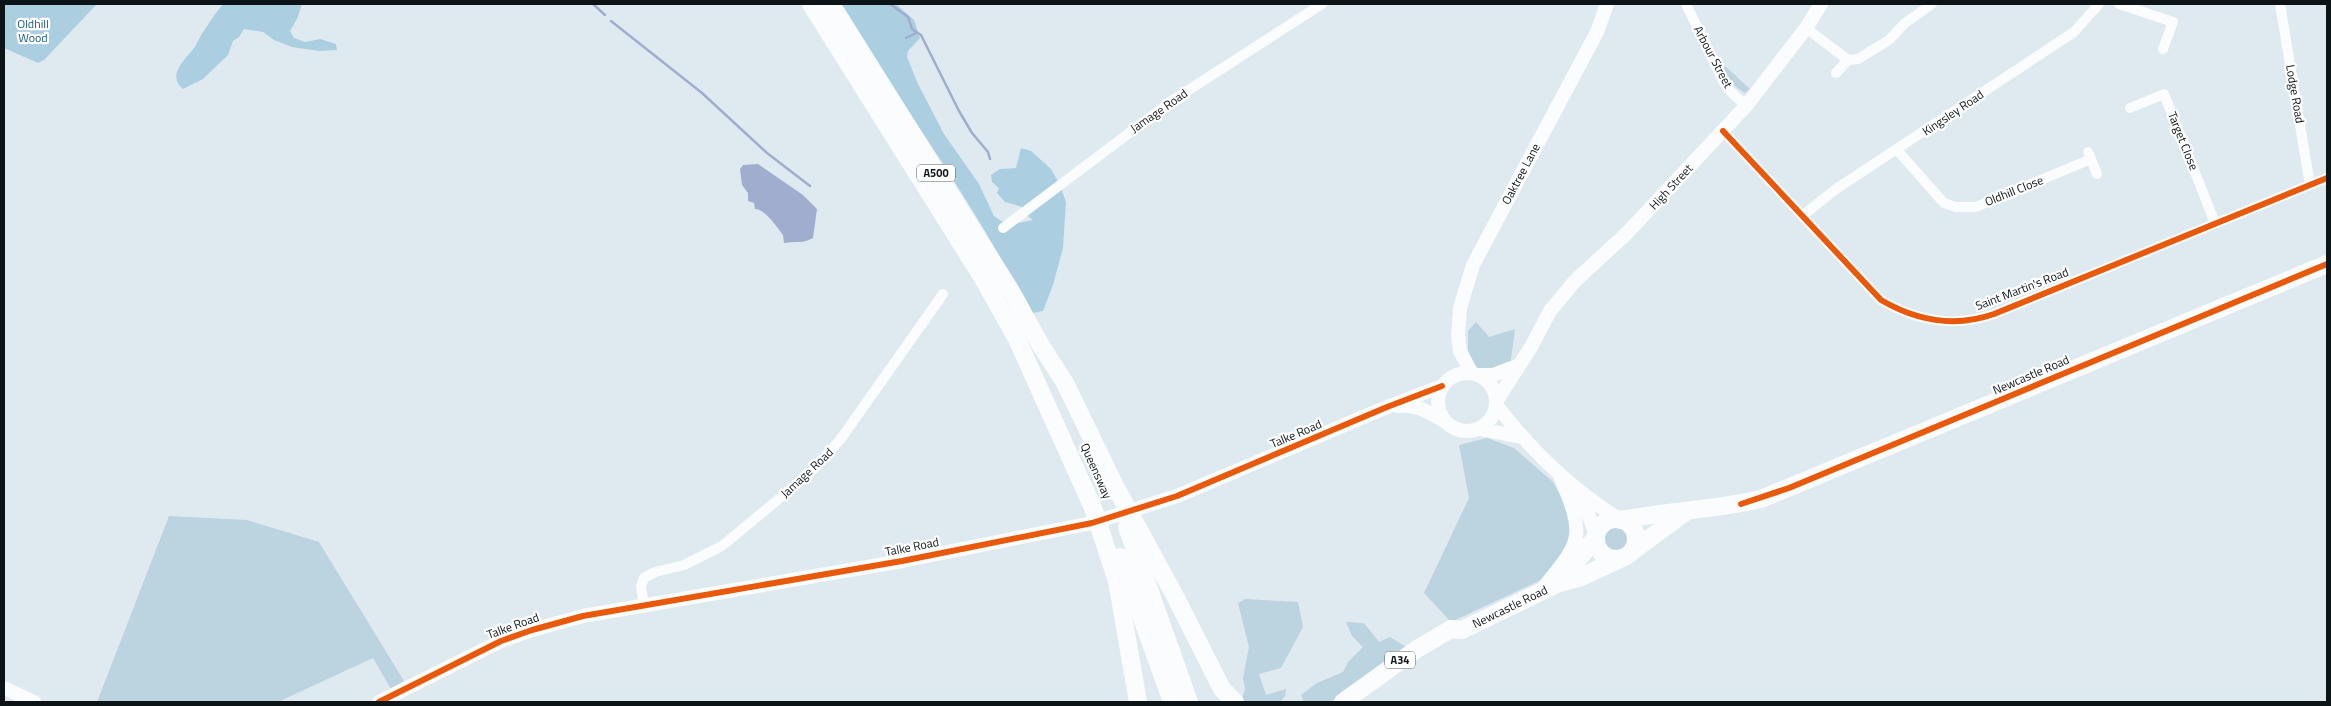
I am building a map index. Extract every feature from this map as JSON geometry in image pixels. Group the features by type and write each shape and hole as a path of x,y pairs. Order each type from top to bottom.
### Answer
{"highway":[{"name":"A500","path":"811,4 984,280 1017,339"},
{"name":"A500","path":"831,4 1012,293 1040,344"},
{"name":"Newcastle Road","path":"1620,520 1665,512 1684,512 1742,504 1775,494 2327,264"},
{"path":"1017,339 1064,440 1102,535 1117,581 1138,702"},
{"name":"Queensway","path":"1017,339 1045,388 1093,489 1138,603 1172,702"},
{"path":"1040,344 1065,383 1114,484 1176,598 1222,690 1235,702"},
{"name":"Queensway","path":"1040,344 1092,448 1136,551 1189,702"},
{"name":"Newcastle Road","path":"1343,702 1417,649 1451,629 1462,630 1558,583 1579,578 1626,555 1684,512"},
{"path":"1620,520 1628,523 1635,534 1635,542 1626,555 1615,559 1604,556 1598,548 1596,536 1600,527 1606,521 1620,520"},
{"name":"Newcastle Road","path":"1558,583 1596,536"},
{"name":"Newcastle Road","path":"1361,702 1398,674 1456,640 1462,630"}],"street":[{"name":"Jamage Road","path":"1003,228 1173,100 1322,4"},
{"name":"Oaktree Lane","path":"1474,374 1460,351 1458,335 1460,308 1473,265 1597,32 1607,4"},
{"name":"Arbour Street","path":"1686,4 1723,81 1730,91 1746,106"},
{"name":"High Street","path":"1497,403 1531,347 1550,311 1575,281 1627,233 1746,106 1806,28 1821,4"},
{"path":"1836,72 1848,60 1862,58 1889,40 1905,23 1932,4"},
{"name":"Kingsley Road","path":"1802,216 1836,189 2074,32 2099,4"},
{"path":"2119,4 2173,22 2162,49"},
{"name":"Lodge Road","path":"2280,4 2310,185"},
{"path":"1806,28 1848,60"},
{"name":"Target Close","path":"2130,108 2164,94 2215,223"},
{"name":"Saint Martin's Road","path":"1723,130 1881,300 1919,318 1950,322 1971,321 1994,314 2327,178"},
{"name":"Oldhill Close","path":"1897,150 1944,202 1966,208 1976,207 2090,156 2097,174"},
{"name":"Jamage Road","path":"644,606 641,586 644,578 655,572 684,565 722,546 810,473 840,440 944,294"},
{"name":"Oaktree Lane","path":"1446,382 1460,351"},
{"path":"1497,403 1490,422 1480,429 1471,432 1460,431 1452,428 1444,421 1438,406 1438,397 1446,382 1474,374 1493,376 1518,366"},
{"path":"1474,374 1487,380 1492,387 1497,403 1521,436 1580,492 1620,520"},
{"name":"Talke Road","path":"379,702 478,651 532,630 583,616 892,562 1092,522 1177,496 1446,382"},
{"name":"Talke Road","path":"1387,407 1409,405 1423,409 1444,421"},
{"path":"1480,429 1521,436"},
{"path":"1538,594 1570,554 1578,527 1574,508 1560,473"},
{"path":"1580,492 1596,536"},
{"path":"4,688 34,702"}],"shaded area":[{"path":"1725,66 1750,89 1745,93 1736,87 1723,72"},
{"path":"758,164 803,195 817,209 813,238 802,242 784,243 783,235 771,219 763,212 755,209 754,203 748,201 748,193 742,185 740,169 743,165"},
{"path":"1476,322 1489,337 1515,329 1510,367 1479,370 1468,362 1468,331"},
{"path":"1487,438 1514,448 1553,482 1569,512 1573,528 1566,551 1541,580 1451,622 1424,593 1469,498 1459,445"},
{"path":"169,516 247,520 319,542 404,681 391,689 373,658 278,702 97,702"},
{"path":"1615,526 1624,530 1628,539 1624,548 1615,552 1606,548 1602,539 1606,530"},
{"path":"1245,599 1298,602 1303,627 1281,668 1259,674 1266,695 1286,689 1285,696 1280,702 1241,702 1245,689 1243,678 1249,647 1238,603"},
{"path":"1346,622 1364,623 1379,642 1390,637 1408,648 1347,694 1328,702 1304,702 1301,695 1317,683 1343,672 1348,662 1363,647 1352,636"}],"green space":[{"name":"Oldhill Wood","path":"4,4 97,4 44,60 38,63 4,48"},
{"path":"223,4 302,4 297,19 290,31 294,38 305,42 320,39 336,44 337,50 319,51 292,47 274,40 263,32 244,29 239,37 233,41 228,55 203,79 183,89 176,77 177,71"},
{"path":"840,4 896,4 914,20 920,38 908,51 907,57 918,84 944,134 979,184 994,216 1001,221 1013,224 1033,220 1023,207 1005,202 997,193 999,188 992,182 991,175 1000,169 1016,168 1021,148 1031,151 1051,169 1060,185 1066,202 1063,248 1053,285 1043,311 1033,313 1029,311 962,193"}],"waterway":[{"path":"593,4 605,15"},
{"path":"890,4 908,17 912,29 921,35 959,111 972,133 988,152 990,159"},
{"path":"611,21 702,93 767,153 810,186"},
{"path":"906,38 916,33"}],"cycle path":[{"path":"1723,131 1881,300 1908,313 1936,320 1965,321 1994,314 2327,178"},
{"path":"1741,504 1789,488 2327,264"},
{"path":"379,702 501,641 583,616 902,561 1092,523 1177,496 1387,407 1442,386"}]}
